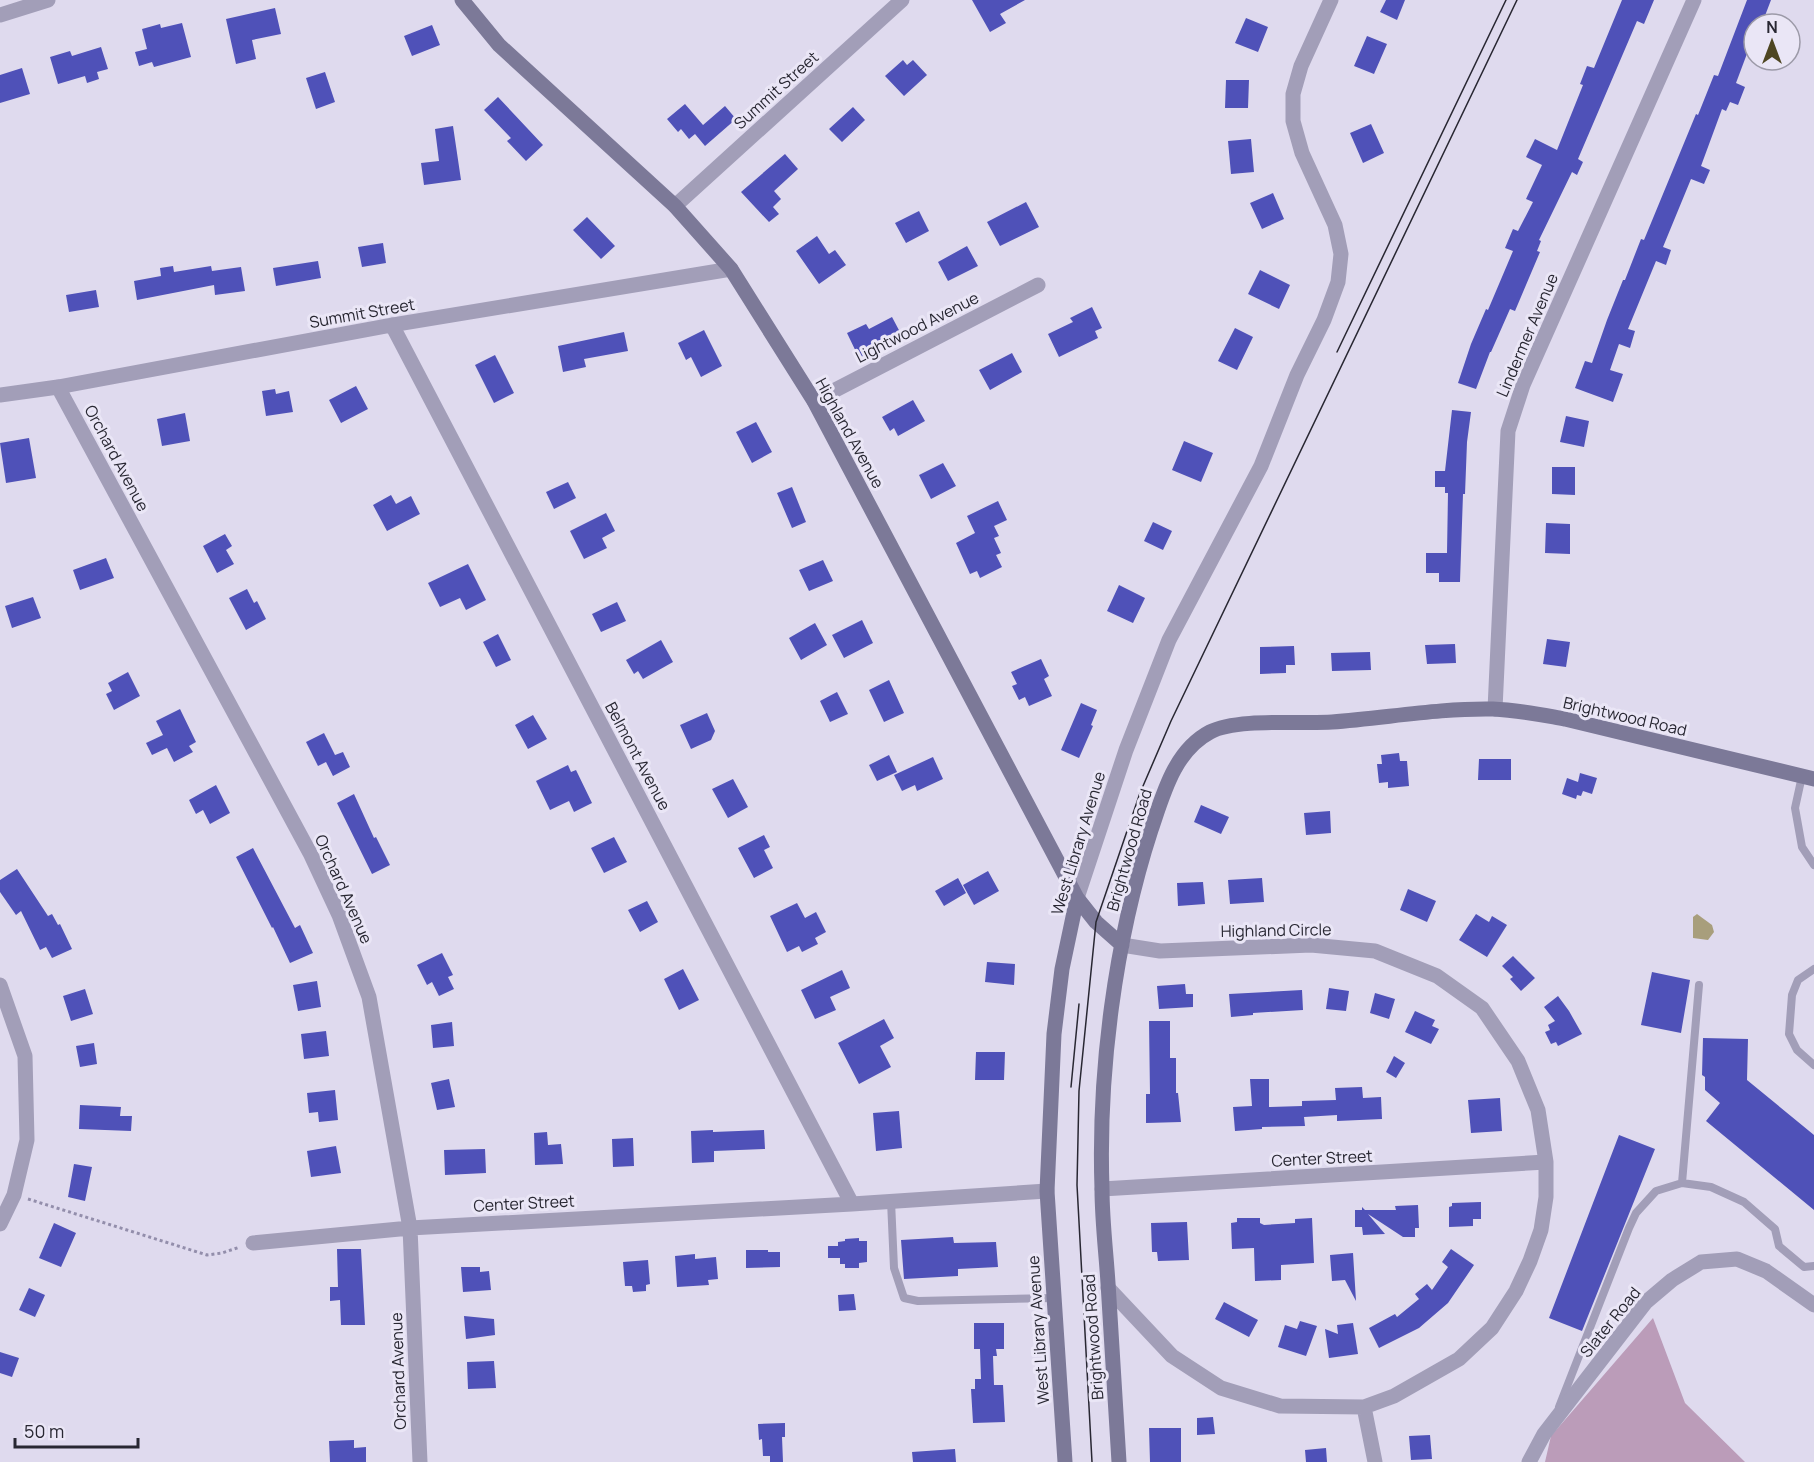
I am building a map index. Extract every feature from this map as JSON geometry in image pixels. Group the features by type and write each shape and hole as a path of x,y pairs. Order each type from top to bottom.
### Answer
{"street":[{"path":"0,15 48,0"},
{"name":"Highland Avenue","path":"462,0 499,45 675,206 731,269 814,401 1077,898 1096,922 1122,945"},
{"name":"Summit Street","path":"675,206 902,0"},
{"name":"West Library Avenue","path":"1065,1462 1047,1191 1054,1034 1062,969 1077,898 1126,750 1169,640 1261,465 1297,375 1324,320 1338,282 1341,254 1335,225 1302,153 1293,121 1293,94 1301,66 1331,0"},
{"name":"Lindermer Avenue","path":"1495,709 1508,431 1523,385 1694,0"},
{"name":"Summit Street","path":"0,395 58,387 392,325 731,269"},
{"name":"Lightwood Avenue","path":"814,401 1038,285"},
{"name":"Belmont Avenue","path":"392,325 852,1204"},
{"name":"Orchard Avenue","path":"58,387 311,855 339,915 369,996 410,1228 420,1462"},
{"name":"Brightwood Road","path":"1119,1462 1101,1189 1102,1100 1107,1042 1122,945 1143,855 1172,772 1193,745 1210,732 1243,724 1331,722 1495,709 1565,719 1808,778"},
{"name":"Highland Circle","path":"1108,1288 1172,1356 1221,1388 1280,1406 1364,1407 1394,1396 1459,1359 1492,1328 1516,1291 1541,1230 1546,1197 1546,1162 1538,1110 1518,1061 1482,1008 1437,976 1375,951 1311,945 1160,951 1122,945"},
{"path":"0,985 25,1056 27,1140 14,1195 0,1224"},
{"name":"Center Street","path":"1101,1189 1546,1162"},
{"name":"Center Street","path":"253,1243 410,1228 1047,1191"},
{"name":"Slater Road","path":"1529,1462 1544,1434 1646,1302 1672,1280 1701,1262 1737,1259 1766,1271 1814,1305"},
{"path":"1364,1407 1375,1462"}],"lane":[{"path":"1808,778 1795,808 1802,847 1814,865"},
{"path":"1814,969 1798,980 1792,995 1790,1034 1797,1050 1814,1065"},
{"path":"1682,1183 1699,985"},
{"path":"1553,1422 1629,1228 1636,1213 1656,1191 1682,1183 1711,1187 1744,1202 1775,1229 1779,1246 1804,1267 1814,1266"},
{"path":"891,1201 894,1268 904,1298 918,1301 1054,1298"}],"path":[{"path":"14,1195 207,1254 222,1253 253,1243"}],"shaded area":[{"path":"1697,914 1712,925 1714,932 1708,940 1693,938 1693,917"},
{"path":"1653,1318 1685,1403 1745,1462 1545,1462 1551,1436"}],"building":[{"path":"972,0 1025,0 1000,14 1006,23 990,32"},
{"path":"1386,0 1405,0 1397,20 1380,12"},
{"path":"1622,0 1654,0 1644,24 1637,21 1578,159 1583,162 1577,175 1572,172 1539,240 1541,241 1537,251 1540,252 1515,311 1510,309 1476,389 1458,383 1471,344 1513,251 1505,248 1513,229 1518,231 1533,202 1526,199 1542,165 1526,157 1535,139 1557,150 1583,85 1580,84 1587,66 1594,68"},
{"path":"1747,0 1771,0 1766,12 1742,12"},
{"path":"275,8 281,34 252,40 256,59 236,64 226,19"},
{"path":"1742,13 1742,67 1736,83 1745,87 1738,105 1730,102 1726,111 1722,109 1701,166 1710,170 1704,184 1691,179 1663,247 1671,250 1666,265 1656,261 1628,329 1635,331 1630,348 1619,344 1610,370 1623,374 1613,402 1575,388 1585,361 1592,363 1607,320 1641,239 1644,240 1714,75 1718,76"},
{"path":"1246,18 1268,27 1258,52 1235,43"},
{"path":"182,23 191,57 154,67 152,62 139,66 135,52 147,49 142,29 160,24 161,28"},
{"path":"432,25 440,45 412,56 404,36"},
{"path":"1367,36 1387,44 1374,74 1354,66"},
{"path":"101,47 108,69 97,72 99,79 87,83 85,76 58,84 50,57 70,51 72,56"},
{"path":"903,60 907,65 913,60 927,75 904,96 885,76"},
{"path":"22,68 30,94 0,103 0,75"},
{"path":"325,72 335,102 316,109 306,78"},
{"path":"1226,80 1249,80 1248,108 1225,108"},
{"path":"498,97 543,145 526,161 507,141 511,138 484,110"},
{"path":"685,104 703,125 725,106 736,119 705,146 695,134 689,139 681,129 678,132 667,119"},
{"path":"853,107 865,120 842,142 829,129"},
{"path":"1371,124 1384,153 1363,163 1350,133"},
{"path":"453,126 461,180 424,185 421,163 439,161 435,129"},
{"path":"1251,139 1254,172 1231,174 1228,141"},
{"path":"785,154 798,169 774,191 781,199 773,207 779,214 769,222 741,192"},
{"path":"1273,193 1284,219 1262,229 1250,203"},
{"path":"1026,202 1039,227 1000,246 987,222"},
{"path":"919,211 929,231 906,243 895,223"},
{"path":"587,217 615,246 601,259 573,230"},
{"path":"817,236 829,254 835,250 846,265 819,284 796,251"},
{"path":"383,243 386,263 362,267 358,247"},
{"path":"967,246 978,266 948,281 938,262"},
{"path":"318,261 321,278 276,286 273,268"},
{"path":"173,266 174,272 211,266 212,271 241,267 245,291 215,295 214,285 137,300 134,281 161,276 160,268"},
{"path":"1260,270 1290,285 1279,309 1248,294"},
{"path":"96,290 99,307 69,312 66,295"},
{"path":"1092,307 1102,328 1095,331 1098,338 1059,357 1048,334 1073,322 1070,318"},
{"path":"892,317 901,334 877,345 878,348 859,358 847,333 866,324 869,329"},
{"path":"1235,328 1253,337 1237,370 1218,361"},
{"path":"704,330 722,366 701,377 691,357 686,360 678,343"},
{"path":"624,332 628,351 584,359 586,367 563,372 558,346"},
{"path":"1012,353 1022,372 990,390 979,370"},
{"path":"495,355 514,393 494,403 475,365"},
{"path":"356,386 368,409 341,423 329,400"},
{"path":"275,389 276,394 289,391 293,412 266,416 262,391"},
{"path":"913,400 925,421 898,436 894,428 890,431 882,417"},
{"path":"1452,410 1471,412 1467,442 1465,494 1463,494 1460,582 1439,582 1439,573 1426,573 1426,553 1447,553 1448,493 1445,493 1445,487 1435,487 1435,471 1445,471"},
{"path":"185,413 190,441 162,446 157,419"},
{"path":"1566,416 1589,421 1584,447 1560,442"},
{"path":"756,422 772,452 752,463 736,432"},
{"path":"29,438 36,478 6,483 0,443"},
{"path":"1184,441 1213,453 1201,482 1172,470"},
{"path":"943,463 956,486 931,499 919,475"},
{"path":"1552,467 1575,467 1575,495 1552,494"},
{"path":"568,482 576,498 554,509 546,492"},
{"path":"792,487 806,522 792,528 777,493"},
{"path":"391,495 396,504 411,496 420,514 387,531 373,505"},
{"path":"998,501 1007,520 994,526 999,536 994,538 1001,553 996,555 1002,567 980,578 977,571 970,574 956,543 975,533 967,516"},
{"path":"606,513 615,531 602,538 607,548 584,559 570,531"},
{"path":"1153,522 1172,531 1163,550 1144,541"},
{"path":"1546,523 1570,524 1570,554 1545,553"},
{"path":"225,534 232,546 226,550 234,564 217,573 203,546"},
{"path":"106,558 114,578 80,590 73,570"},
{"path":"823,560 833,581 809,591 799,570"},
{"path":"468,564 486,600 466,610 460,598 440,607 428,583"},
{"path":"1119,585 1145,598 1133,623 1107,611"},
{"path":"247,589 254,603 257,601 266,619 246,630 229,598"},
{"path":"33,597 41,618 12,628 5,606"},
{"path":"617,602 626,621 601,632 592,614"},
{"path":"862,620 873,643 844,658 832,635"},
{"path":"815,623 827,645 801,660 789,638"},
{"path":"498,634 511,660 496,667 483,642"},
{"path":"1547,639 1570,642 1566,667 1543,664"},
{"path":"661,640 673,662 643,679 638,671 634,674 626,660"},
{"path":"1455,644 1456,663 1427,664 1425,645"},
{"path":"1294,646 1295,665 1286,665 1286,673 1260,674 1260,647"},
{"path":"1370,652 1371,670 1332,671 1331,653"},
{"path":"1041,659 1049,676 1044,679 1052,696 1029,706 1025,697 1019,700 1012,686 1017,684 1011,672"},
{"path":"128,672 140,696 114,710 106,694 112,691 108,683"},
{"path":"889,680 904,713 884,722 869,690"},
{"path":"837,692 848,714 830,722 820,701"},
{"path":"1081,703 1097,710 1091,725 1093,726 1079,758 1061,750"},
{"path":"180,709 196,742 189,746 193,752 174,762 167,748 152,755 146,743 163,735 156,721"},
{"path":"707,713 715,731 711,740 691,749 680,725"},
{"path":"533,715 547,739 528,749 515,725"},
{"path":"324,733 335,755 343,752 350,767 333,776 326,762 318,766 306,742"},
{"path":"1399,753 1400,761 1407,761 1409,786 1388,788 1388,782 1379,783 1377,764 1382,764 1381,755"},
{"path":"889,755 897,772 877,781 869,765"},
{"path":"933,757 943,779 917,791 915,785 902,791 894,775"},
{"path":"1479,759 1511,759 1511,780 1478,780"},
{"path":"568,765 571,772 576,770 592,803 574,812 569,801 550,810 536,781"},
{"path":"1580,773 1597,778 1592,794 1583,791 1581,796 1577,795 1576,799 1562,794 1567,778 1578,782"},
{"path":"733,779 748,807 728,818 712,789"},
{"path":"216,785 230,813 210,824 203,810 196,814 189,800"},
{"path":"354,794 374,838 376,837 390,865 372,874 337,803"},
{"path":"1201,805 1229,817 1221,834 1194,822"},
{"path":"1330,811 1331,833 1306,835 1304,813"},
{"path":"764,835 770,847 764,850 773,868 754,878 738,848"},
{"path":"614,837 627,862 604,873 591,848"},
{"path":"253,848 295,928 300,925 313,953 290,963 236,857"},
{"path":"17,869 48,916 52,914 58,925 60,924 72,949 52,958 46,947 40,950 21,911 16,915 0,892 0,880"},
{"path":"988,871 999,891 974,905 963,885"},
{"path":"958,878 966,893 944,906 935,891"},
{"path":"1262,878 1264,902 1230,904 1228,880"},
{"path":"1203,882 1205,904 1178,906 1177,883"},
{"path":"1408,889 1436,901 1427,922 1400,910"},
{"path":"647,901 658,922 640,932 628,910"},
{"path":"797,903 805,918 816,912 826,932 815,938 818,944 802,952 799,946 787,952 770,916"},
{"path":"1476,914 1489,922 1492,916 1507,925 1487,957 1459,940"},
{"path":"442,953 453,975 448,977 454,989 439,996 432,982 427,985 417,965"},
{"path":"1513,956 1535,978 1521,991 1510,979 1513,977 1502,966"},
{"path":"987,962 1015,964 1014,985 985,982"},
{"path":"683,969 699,1000 679,1010 664,979"},
{"path":"842,970 850,988 830,997 836,1010 815,1019 801,990"},
{"path":"1652,972 1690,980 1681,1033 1641,1025"},
{"path":"317,981 321,1007 298,1011 293,985"},
{"path":"1185,984 1186,994 1193,994 1193,1007 1159,1009 1157,986"},
{"path":"1329,988 1349,991 1346,1011 1326,1009"},
{"path":"85,989 93,1014 71,1021 63,996"},
{"path":"1302,990 1303,1010 1253,1013 1253,1015 1231,1017 1229,994"},
{"path":"1375,993 1395,999 1389,1019 1370,1013"},
{"path":"1558,996 1582,1034 1558,1046 1556,1042 1551,1044 1545,1032 1550,1030 1548,1025 1555,1021 1544,1007"},
{"path":"1415,1011 1435,1020 1432,1026 1439,1029 1431,1044 1405,1032"},
{"path":"884,1019 894,1038 880,1046 891,1067 859,1084 838,1043"},
{"path":"1149,1021 1170,1021 1170,1058 1176,1058 1176,1093 1178,1093 1181,1122 1146,1123 1146,1094 1150,1094"},
{"path":"452,1022 454,1046 433,1048 431,1025"},
{"path":"326,1031 329,1056 304,1059 301,1034"},
{"path":"1703,1038 1748,1039 1747,1080 1814,1135 1814,1210 1706,1121 1720,1103 1705,1090 1705,1077 1702,1075"},
{"path":"94,1043 97,1064 80,1067 76,1046"},
{"path":"976,1052 1005,1052 1004,1080 975,1080"},
{"path":"1394,1056 1405,1063 1396,1078 1386,1072"},
{"path":"449,1079 455,1107 437,1110 431,1083"},
{"path":"1250,1079 1269,1079 1269,1107 1302,1106 1302,1101 1336,1100 1335,1088 1362,1087 1363,1098 1381,1097 1382,1119 1337,1121 1337,1115 1304,1117 1305,1126 1262,1127 1262,1129 1235,1131 1233,1107 1252,1106"},
{"path":"335,1090 338,1120 319,1122 318,1112 309,1113 307,1093"},
{"path":"1500,1098 1502,1131 1471,1133 1468,1100"},
{"path":"80,1105 121,1107 120,1116 132,1116 131,1131 79,1129"},
{"path":"899,1111 902,1148 876,1151 873,1113"},
{"path":"713,1130 713,1132 764,1130 765,1149 714,1151 714,1162 692,1163 691,1131"},
{"path":"547,1132 548,1145 561,1144 563,1164 535,1165 534,1133"},
{"path":"1619,1135 1655,1149 1582,1331 1549,1318"},
{"path":"633,1138 634,1166 613,1167 612,1139"},
{"path":"336,1146 341,1173 311,1177 307,1151"},
{"path":"485,1149 486,1173 445,1175 444,1150"},
{"path":"74,1164 92,1167 85,1201 68,1197"},
{"path":"1481,1202 1481,1219 1473,1219 1473,1226 1449,1227 1449,1207 1452,1203"},
{"path":"1418,1205 1419,1228 1415,1228 1415,1237 1403,1237 1368,1214 1385,1234 1363,1235 1362,1227 1355,1227 1355,1210 1362,1210 1362,1207 1365,1210 1396,1210 1395,1206"},
{"path":"1237,1218 1260,1218 1260,1223 1264,1225 1295,1223 1295,1219 1312,1218 1314,1263 1281,1265 1281,1280 1255,1281 1254,1248 1232,1249 1231,1223 1237,1222"},
{"path":"1187,1222 1189,1260 1158,1261 1157,1252 1152,1252 1151,1223"},
{"path":"54,1223 76,1233 61,1267 39,1258"},
{"path":"953,1237 954,1243 996,1242 998,1267 958,1269 958,1276 904,1279 901,1240"},
{"path":"859,1238 859,1241 867,1241 867,1262 859,1263 859,1268 845,1268 845,1264 840,1264 840,1258 828,1258 828,1246 838,1246 838,1242 845,1241 845,1239"},
{"path":"337,1249 361,1249 365,1325 341,1325 340,1300 330,1301 330,1287 338,1287"},
{"path":"1451,1249 1474,1265 1448,1303 1419,1328 1379,1348 1369,1328 1395,1314 1397,1317 1419,1299 1415,1294 1427,1284 1432,1290 1448,1267 1442,1262"},
{"path":"746,1250 780,1252 780,1267 746,1268"},
{"path":"1353,1253 1356,1301 1345,1280 1332,1281 1330,1255"},
{"path":"695,1254 695,1259 716,1257 718,1279 708,1280 709,1285 677,1287 675,1256"},
{"path":"648,1260 650,1284 646,1285 646,1291 633,1292 632,1286 625,1286 623,1262"},
{"path":"461,1267 480,1267 480,1272 489,1271 491,1290 463,1292"},
{"path":"29,1288 45,1295 35,1317 19,1310"},
{"path":"854,1294 856,1310 839,1311 838,1295"},
{"path":"1224,1302 1258,1320 1249,1337 1215,1319"},
{"path":"464,1316 494,1319 495,1335 466,1339"},
{"path":"1300,1321 1317,1326 1306,1356 1278,1347 1285,1325 1297,1329"},
{"path":"974,1323 1004,1323 1004,1349 996,1349 997,1356 993,1356 994,1385 1003,1385 1005,1422 973,1423 971,1389 975,1389 975,1379 981,1379 980,1349 974,1349"},
{"path":"1353,1323 1358,1354 1329,1358 1325,1329 1338,1334 1337,1325"},
{"path":"0,1352 19,1358 12,1377 0,1373"},
{"path":"494,1361 496,1388 468,1389 467,1362"},
{"path":"1213,1417 1215,1434 1197,1435 1197,1418"},
{"path":"785,1423 785,1437 782,1437 783,1462 770,1462 770,1456 763,1456 758,1424"},
{"path":"1149,1428 1181,1428 1181,1462 1150,1462"},
{"path":"1430,1435 1432,1459 1411,1460 1409,1436"},
{"path":"354,1440 354,1448 366,1447 366,1462 330,1462 329,1441"},
{"path":"1326,1448 1327,1462 1306,1462 1305,1450"},
{"path":"955,1449 956,1462 913,1462 912,1452"}],"tram line":[{"path":"1337,352 1506,0"},
{"path":"1092,1462 1077,1185 1079,1091 1096,922 1140,793 1171,721 1517,0"},
{"path":"1071,1087 1079,1004"}]}
